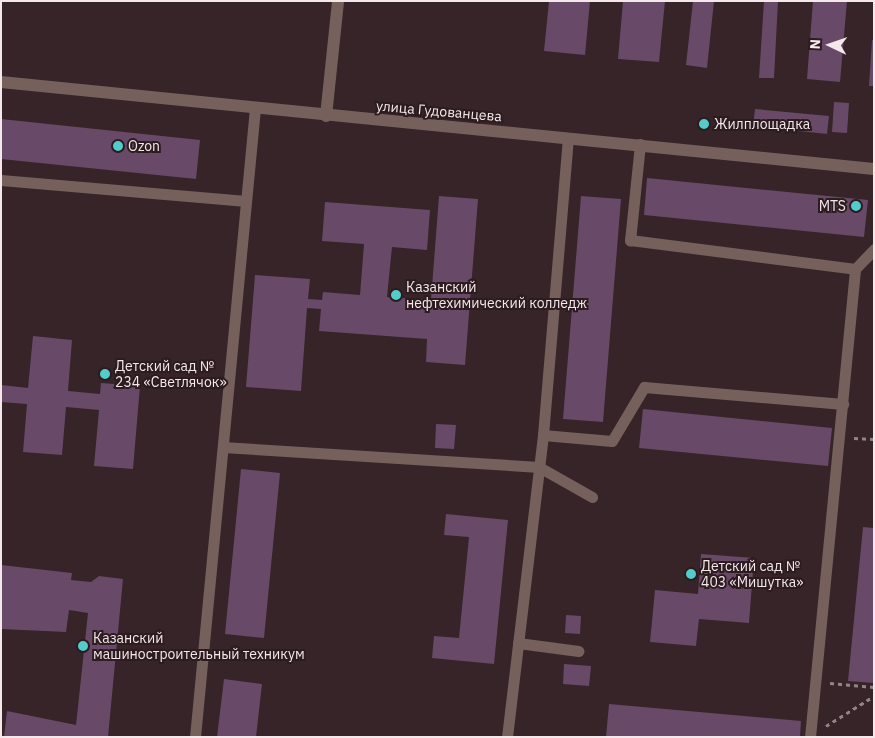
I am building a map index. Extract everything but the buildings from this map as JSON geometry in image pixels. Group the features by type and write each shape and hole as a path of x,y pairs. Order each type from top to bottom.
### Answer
{"street":[{"path":"326,116 338,1"},
{"name":"улица Гудованцева","path":"1,82 326,116 640,144 874,169"}],"lane":[{"path":"195,737 255,108"},
{"path":"507,737 543,435 568,138"},
{"path":"640,144 630,240 855,269"},
{"path":"1,180 246,202"},
{"path":"811,736 834,469 843,404 855,269 874,249"},
{"path":"543,435 612,441 644,387 843,404"},
{"path":"223,447 539,467 592,497"},
{"path":"518,643 578,651"}],"path":[{"path":"816,681 874,687"},
{"path":"811,736 874,696"}],"place":[{"name":"Жилплощадка","path":"704,124"},
{"name":"Ozon","path":"118,146"},
{"name":"MTS","path":"856,206"},
{"name":"Казанский нефтехимический колледж","path":"396,295"},
{"name":"Детский сад № 234 «Светлячок»","path":"105,374"},
{"name":"Детский сад № 403 «Мишутка»","path":"691,574"},
{"name":"Казанский машиностроительный техникум","path":"83,646"}]}
